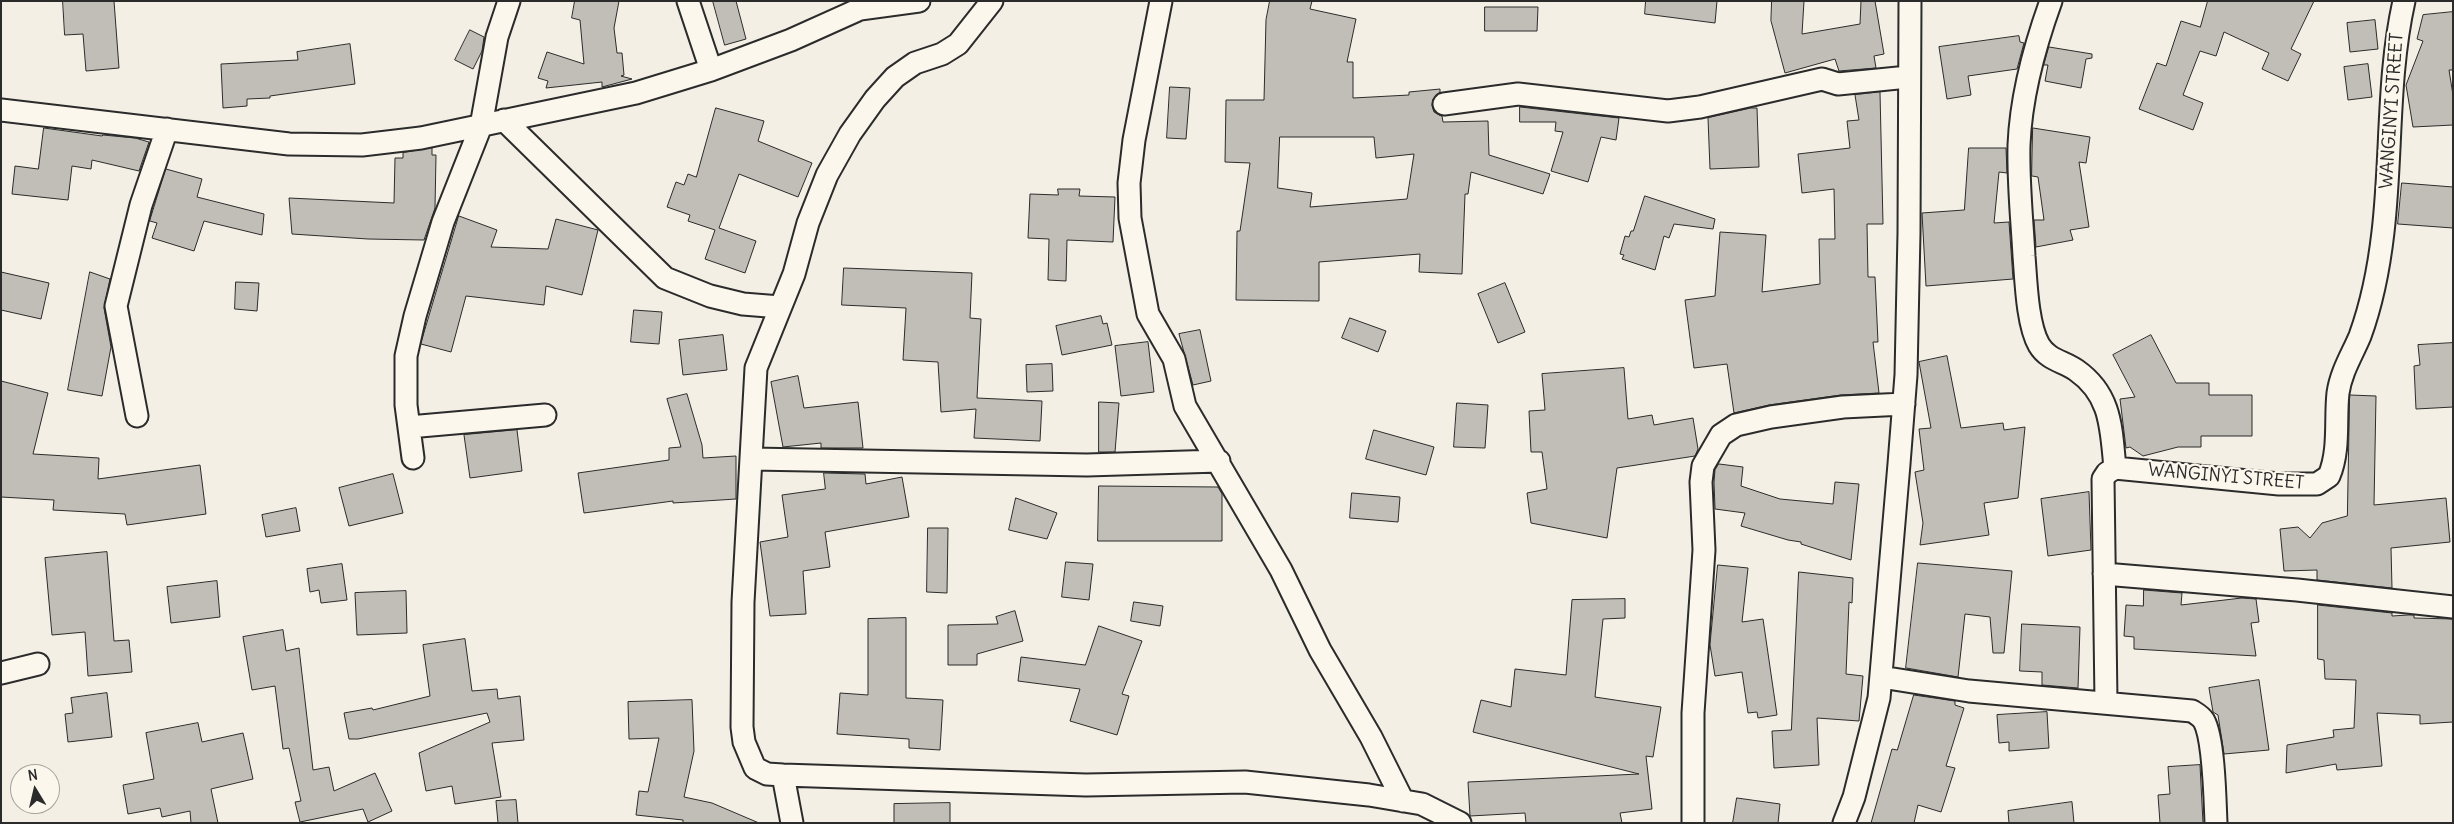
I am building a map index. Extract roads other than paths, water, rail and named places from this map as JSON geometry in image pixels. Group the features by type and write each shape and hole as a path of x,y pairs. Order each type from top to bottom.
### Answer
{"street":[{"path":"413,458 406,406 406,356 415,316 443,222 481,126 497,37 509,1"},
{"path":"688,1 711,70"},
{"path":"1,110 289,144 362,145 421,138 636,93 711,70 791,40 860,10 919,1"},
{"path":"992,1 958,44 942,54 915,63 895,77 850,134 827,175 808,223 794,274 756,368 743,602 743,735 750,760 755,768 767,774 784,775 1086,785 1245,782 1369,795 1422,804 1460,823"},
{"path":"1161,1 1134,140 1129,183 1130,218 1148,314 1174,359 1185,406 1219,461 1281,570 1320,650 1371,737 1403,801"},
{"path":"1844,823 1854,797 1880,698 1904,404 1909,233 1908,77 1910,1"},
{"path":"2051,1 2033,53 2024,98 2019,146 2026,281 2034,333 2040,346 2050,358 2075,369 2098,390 2106,410 2115,468 2107,473 2103,479 2106,702"},
{"name":"WANGINYI STREET","path":"2115,468 2279,484 2317,484 2329,476 2337,425 2338,392 2343,372 2371,304 2383,232 2389,127 2399,24 2404,1"},
{"path":"1444,104 1518,94 1668,111 1700,107 1822,79 1838,84 1908,77"},
{"path":"504,120 665,278 710,296 743,304 780,307"},
{"path":"137,416 116,306 141,205 167,129"},
{"path":"1693,823 1693,713 1704,550 1701,492 1703,466 1721,435 1736,425 1771,417 1843,407 1904,404"},
{"path":"409,427 545,415"},
{"path":"752,459 1087,465 1219,461"},
{"path":"2104,574 2297,590 2453,607"},
{"path":"1,673 38,664"},
{"path":"1881,678 1969,690 2180,709 2199,715 2206,726 2216,823"},
{"path":"784,775 792,823"}]}
